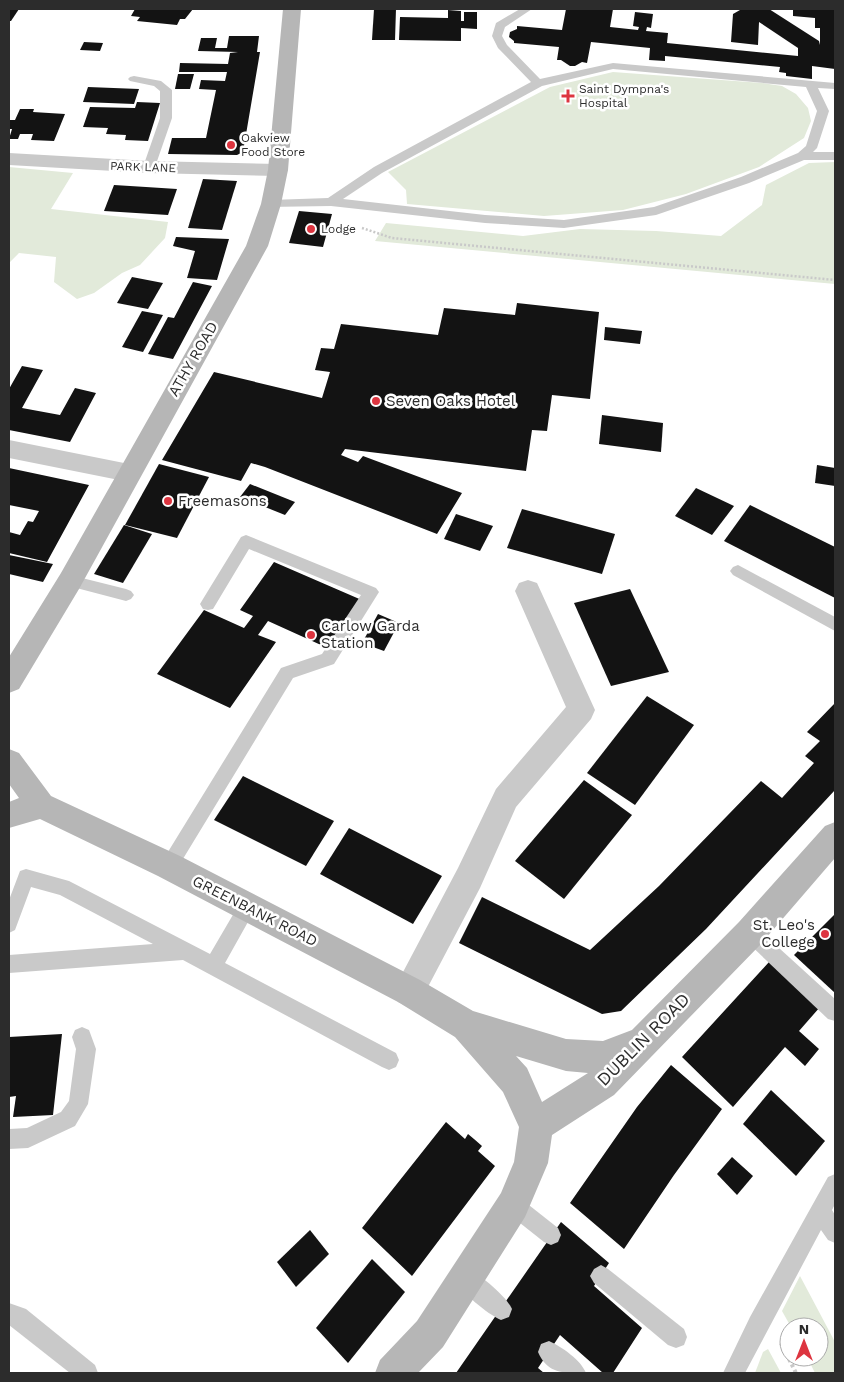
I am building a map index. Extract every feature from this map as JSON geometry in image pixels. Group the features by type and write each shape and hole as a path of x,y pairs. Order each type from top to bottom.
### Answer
{"main road":[{"name":"ATHY ROAD","path":"9,681 70,581 257,246 271,204 278,170 292,9"},
{"name":"GREENBANK ROAD","path":"9,762 41,805 169,866 408,991 466,1025 566,1056 603,1058 640,1043"},
{"path":"9,815 41,805"},
{"name":"DUBLIN ROAD","path":"536,1126 602,1082 750,933 835,836"},
{"name":"GREENBANK ROAD","path":"466,1025 516,1080 536,1126"},
{"path":"393,1373 430,1334 513,1205 531,1163 536,1126"}],"street":[{"name":"PARK LANE","path":"9,160 149,168 278,170"},
{"path":"9,449 129,473"},
{"path":"408,991 469,878 506,798 581,710 528,591"}],"lane":[{"path":"528,9 500,25 497,36 502,46 538,82"},
{"path":"334,202 378,170 538,82 613,66 835,86"},
{"path":"134,79 157,83 166,90 166,118 149,168"},
{"path":"271,204 334,202 485,219 564,224 656,211 745,180 802,156 811,148 823,111 811,84"},
{"path":"802,156 835,156"},
{"path":"169,866 287,673 328,659 370,592 246,541 208,604"},
{"path":"738,571 835,625"},
{"path":"70,581 126,595"},
{"path":"9,924 26,877 63,887 389,1060"},
{"path":"213,966 247,907"},
{"path":"750,933 835,1012"},
{"path":"9,964 185,951"},
{"path":"9,1139 28,1138 68,1119 78,1104 86,1049 82,1037"},
{"path":"734,1373 835,1184"},
{"path":"513,1205 551,1236"},
{"path":"820,1211 835,1233"},
{"path":"601,1276 676,1337"},
{"path":"466,1279 500,1309"},
{"path":"9,1314 18,1317 87,1373"},
{"path":"549,1352 575,1373"}],"path":[{"path":"334,202 344,217 360,228 392,238 835,280"}],"green space":[{"path":"613,72 782,86 796,94 808,108 811,121 804,138 759,167 686,194 623,210 544,216 407,204 406,190 388,172 550,87"},
{"path":"835,162 835,284 375,241 386,223 523,236 580,229 656,231 721,236 762,205 766,185 809,163"},
{"path":"9,167 73,173 51,209 168,222 165,238 140,265 122,273 94,293 77,299 54,282 56,257 19,253 9,263"},
{"path":"800,1276 822,1317 785,1317 782,1311"},
{"path":"829,1331 835,1342 835,1373 815,1373 812,1367 829,1367"},
{"path":"768,1349 781,1373 755,1373 763,1352"}],"building":[{"path":"9,9 19,9 11,21 9,21"},
{"path":"135,9 193,9 185,19 180,19 177,25 137,21 140,17 131,16"},
{"path":"374,9 396,9 395,40 372,40"},
{"path":"566,9 613,9 610,27 638,30 639,27 633,26 635,12 653,14 651,28 647,27 646,31 668,33 667,43 798,56 798,48 759,22 758,45 731,42 733,14 740,10 738,9 769,9 819,41 820,45 820,28 815,28 815,18 793,16 793,9 835,9 835,69 812,66 812,79 786,76 786,73 779,72 780,67 665,56 665,61 649,60 650,48 591,42 587,63 582,62 575,66 570,66 561,60 557,60 559,47 514,43 509,37 510,32 517,29 517,26 562,30"},
{"path":"448,10 461,11 461,21 464,21 464,12 477,12 477,29 461,28 461,41 399,40 400,17 448,18"},
{"path":"229,36 259,36 257,52 260,52 243,152 237,155 168,154 172,138 206,138 216,90 199,89 201,80 225,81 227,72 179,72 180,63 228,64 230,53 238,52 198,51 201,38 217,38 215,48 227,48"},
{"path":"84,42 103,43 100,51 80,50"},
{"path":"178,74 194,74 190,89 175,89"},
{"path":"88,87 139,89 134,104 83,102"},
{"path":"137,102 160,103 148,141 125,140 126,135 106,134 108,128 83,127 90,107 135,108"},
{"path":"20,109 34,109 33,112 65,114 54,141 31,140 33,134 20,134 18,139 9,139 12,129 9,129 9,120 15,120"},
{"path":"203,179 237,181 222,230 188,228"},
{"path":"114,185 177,189 168,215 104,211"},
{"name":"Lodge","path":"299,211 332,214 323,247 289,243"},
{"path":"176,237 229,239 217,280 187,278 195,251 173,246"},
{"path":"132,277 163,283 148,309 117,303"},
{"path":"193,282 212,286 173,359 148,354 168,317 174,318"},
{"path":"517,303 599,312 590,399 552,395 547,431 532,430 526,471 345,449 341,455 358,462 363,456 462,493 437,534 251,463 241,481 162,460 214,372 322,398 330,372 315,370 321,348 334,349 341,324 438,335 444,308 515,315"},
{"path":"142,311 163,315 143,352 122,347"},
{"path":"605,327 642,331 640,344 604,340"},
{"path":"22,366 43,370 22,408 60,415 75,388 96,393 70,442 9,430 9,389"},
{"path":"602,415 663,423 661,452 599,444"},
{"name":"Freemasons","path":"159,464 209,477 177,538 125,525"},
{"path":"817,465 835,468 835,486 815,483"},
{"path":"9,468 89,485 47,562 9,553 9,532 20,535 28,521 33,522 39,511 9,505"},
{"path":"250,484 295,502 285,515 240,497"},
{"path":"696,488 734,506 712,535 675,516"},
{"path":"750,505 835,547 835,598 724,541"},
{"path":"522,509 615,534 602,574 507,548"},
{"path":"456,514 493,526 480,551 444,539"},
{"path":"124,525 152,534 123,583 94,574"},
{"path":"9,555 53,564 43,582 9,574"},
{"path":"274,562 364,601 332,650 268,621 258,635 276,642 230,708 157,674 204,610 244,628 253,616 240,610"},
{"path":"630,589 669,672 611,686 574,603"},
{"path":"378,614 399,623 384,651 362,643"},
{"path":"647,696 694,725 635,805 587,773"},
{"path":"835,703 835,790 706,929 621,1011 602,1014 459,943 482,897 590,950 659,886 761,781 782,798 814,763 805,756 820,741 807,732"},
{"path":"243,776 334,821 306,866 214,820"},
{"path":"584,780 632,815 564,899 515,861"},
{"path":"349,828 442,876 413,924 320,874"},
{"name":"St. Leo's College","path":"835,914 835,993 794,955"},
{"path":"769,962 820,1007 799,1031 819,1049 805,1066 785,1047 733,1107 682,1057"},
{"path":"62,1034 53,1115 13,1117 16,1096 9,1097 9,1037"},
{"path":"671,1065 722,1109 624,1249 570,1203 637,1107"},
{"path":"771,1090 825,1141 796,1176 743,1124"},
{"path":"446,1122 465,1139 468,1134 482,1146 478,1151 495,1166 412,1276 362,1228"},
{"path":"732,1157 753,1176 737,1195 717,1174"},
{"path":"561,1222 609,1263 594,1286 642,1328 613,1373 603,1373 560,1335 538,1368 544,1373 456,1373"},
{"path":"310,1230 329,1254 296,1287 277,1262"},
{"path":"372,1259 405,1292 348,1363 316,1328"}],"place":[{"name":"Saint Dympna's Hospital","path":"568,96"},
{"name":"Oakview Food Store","path":"231,145"},
{"name":"Lodge","path":"311,229"},
{"name":"Seven Oaks Hotel","path":"376,401"},
{"name":"Freemasons","path":"168,501"},
{"name":"Carlow Garda Station","path":"311,635"},
{"name":"St. Leo's College","path":"825,934"}]}
